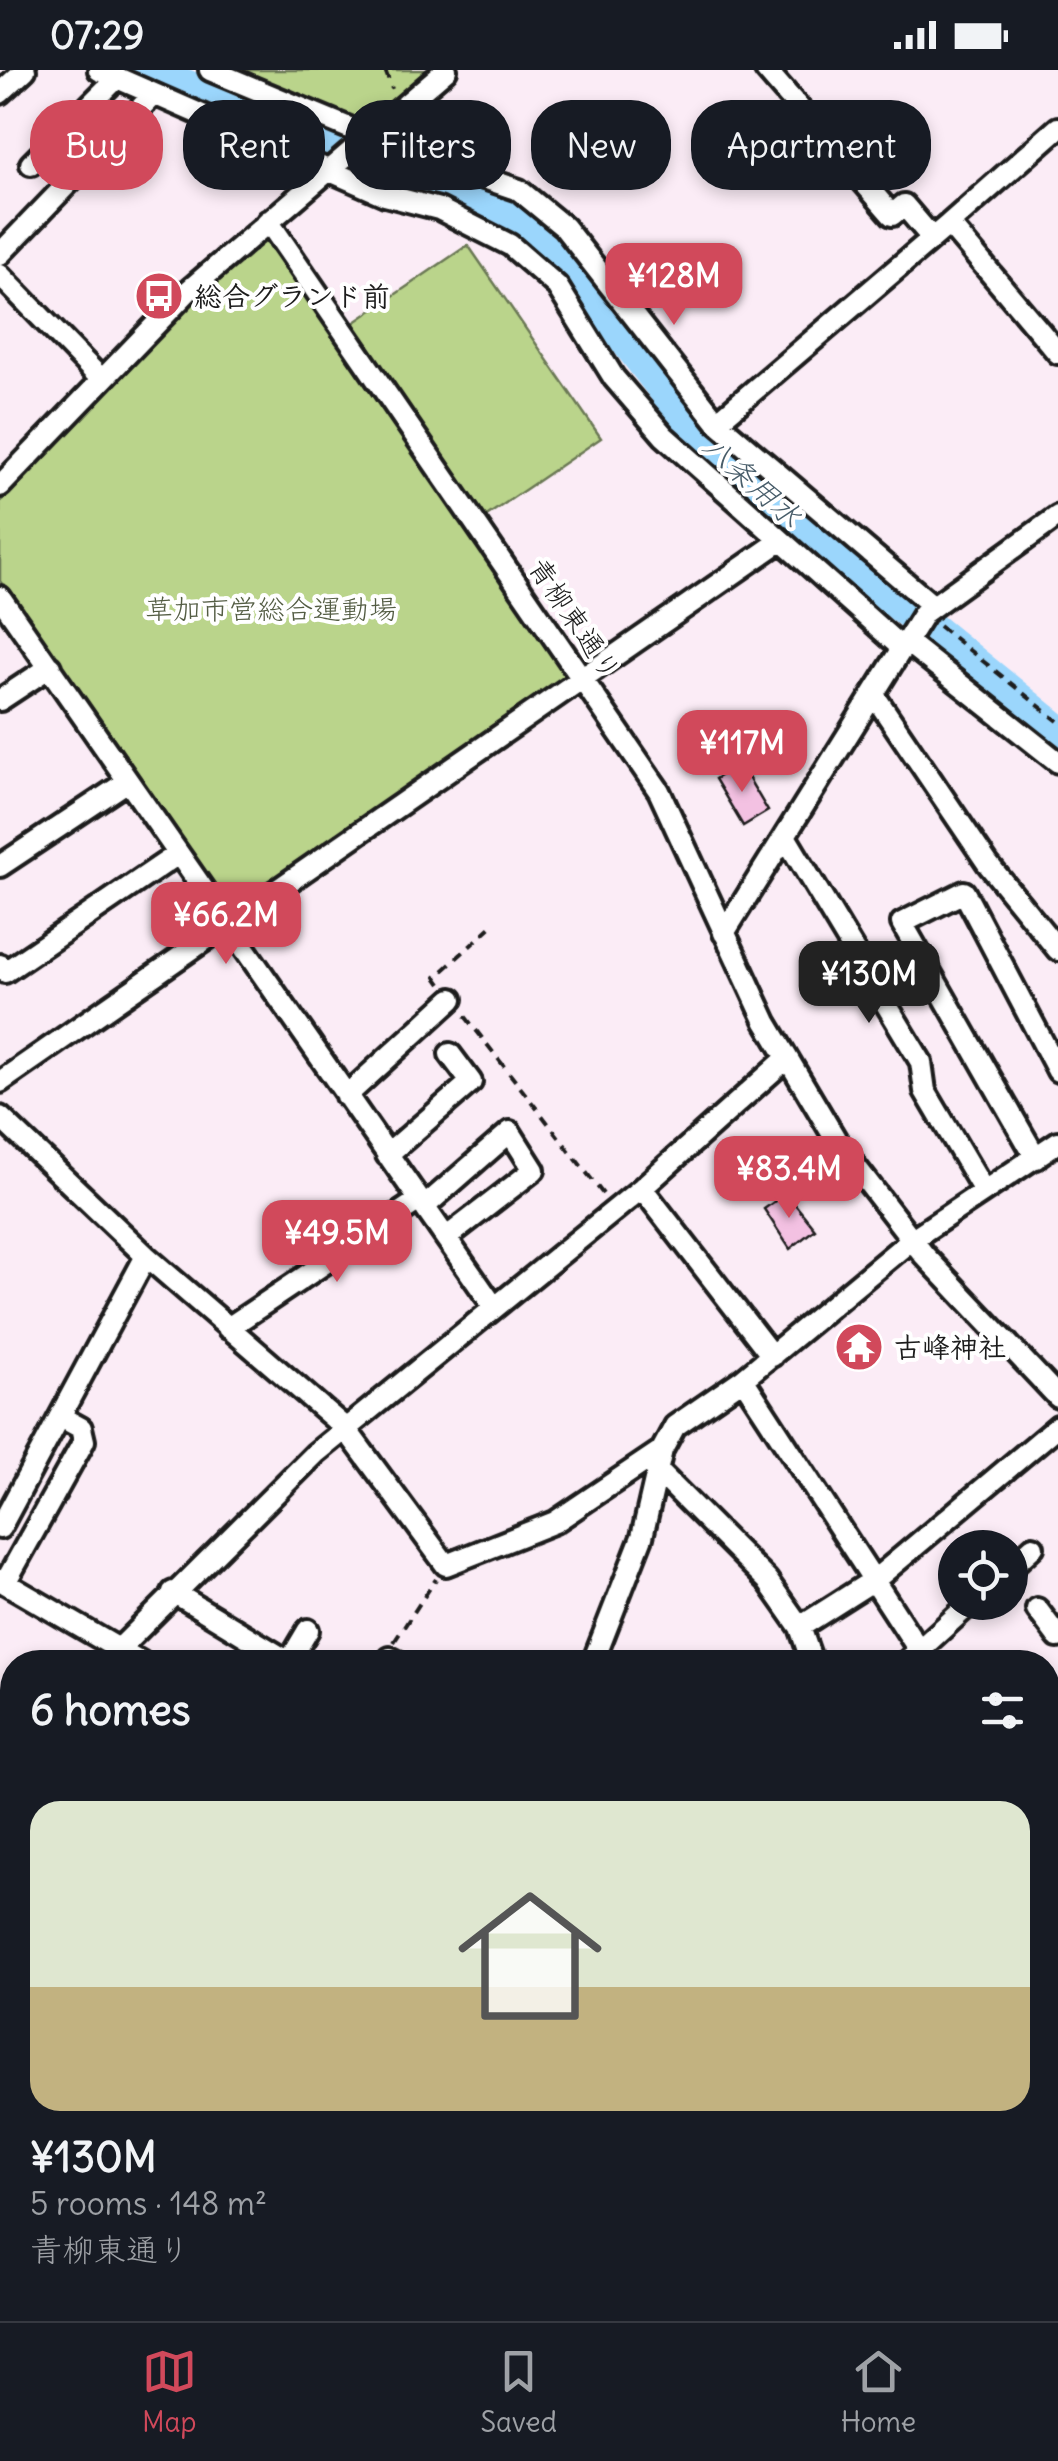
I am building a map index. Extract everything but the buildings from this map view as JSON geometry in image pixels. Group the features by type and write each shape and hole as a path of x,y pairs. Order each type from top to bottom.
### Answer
{"street":[{"path":"0,93 24,70"},
{"path":"210,70 345,130"},
{"path":"411,100 446,70"},
{"path":"766,70 892,215 904,206 932,238"},
{"path":"86,100 108,74 385,194 439,210 510,245 557,286 614,378 664,436 779,542 905,646 1058,762"},
{"path":"0,254 154,94"},
{"path":"717,422 1058,128"},
{"path":"0,486 188,291 345,156"},
{"path":"511,188 564,227 717,422 928,609"},
{"name":"青柳東通り","path":"268,221 672,813 724,933 786,1058 839,1144 912,1240 1058,1397"},
{"path":"949,224 1058,353"},
{"path":"0,274 102,380"},
{"path":"724,933 928,609 1058,516"},
{"path":"0,1082 779,542"},
{"path":"0,597 494,1307"},
{"path":"0,700 50,667"},
{"path":"874,695 988,864 1058,950"},
{"path":"0,866 128,781"},
{"path":"786,838 921,1062 924,1091 984,1192"},
{"path":"2,970 178,854"},
{"path":"1036,1158 902,923 964,892 1058,1071"},
{"path":"346,1096 452,999"},
{"path":"387,1155 471,1082 450,1054"},
{"path":"118,1650 346,1428 642,1188 786,1058"},
{"path":"0,1116 146,1256 346,1428 445,1564 554,1522 660,1460"},
{"path":"228,1328 421,1204 510,1132 534,1170 446,1238"},
{"path":"598,1650 642,1537 660,1460 676,1426 744,1380 912,1240 1058,1142"},
{"path":"642,1188 772,1356"},
{"path":"0,1528 146,1256"},
{"path":"744,1380 873,1581 912,1650"},
{"path":"60,1416 81,1428 84,1441 2,1582 103,1650"},
{"path":"800,1627 873,1581 1058,1426"},
{"path":"660,1460 767,1580 800,1627 808,1650"},
{"path":"1028,1552 1033,1547"},
{"path":"174,1592 269,1650"},
{"path":"1037,1610 1058,1637"},
{"path":"920,1650 953,1620"},
{"path":"296,1650 308,1630"}],"path":[{"path":"928,609 1058,721"},
{"path":"492,925 436,977 615,1209"},
{"path":"396,1650 445,1564"}],"green space":[{"path":"232,70 434,70 399,100 345,100 345,119 325,110 325,100 302,100"},
{"name":"草加市営総合運動場","path":"265,239 571,678 228,913 0,581 0,502 199,293"},
{"path":"468,245 601,438 485,517 352,324"}],"waterway":[{"name":"八条用水","path":"144,70 503,215 560,254 718,457 1058,732"}],"place":[{"name":"総合グランド前","path":"159,296"},
{"name":"古峰神社","path":"859,1347"}]}
